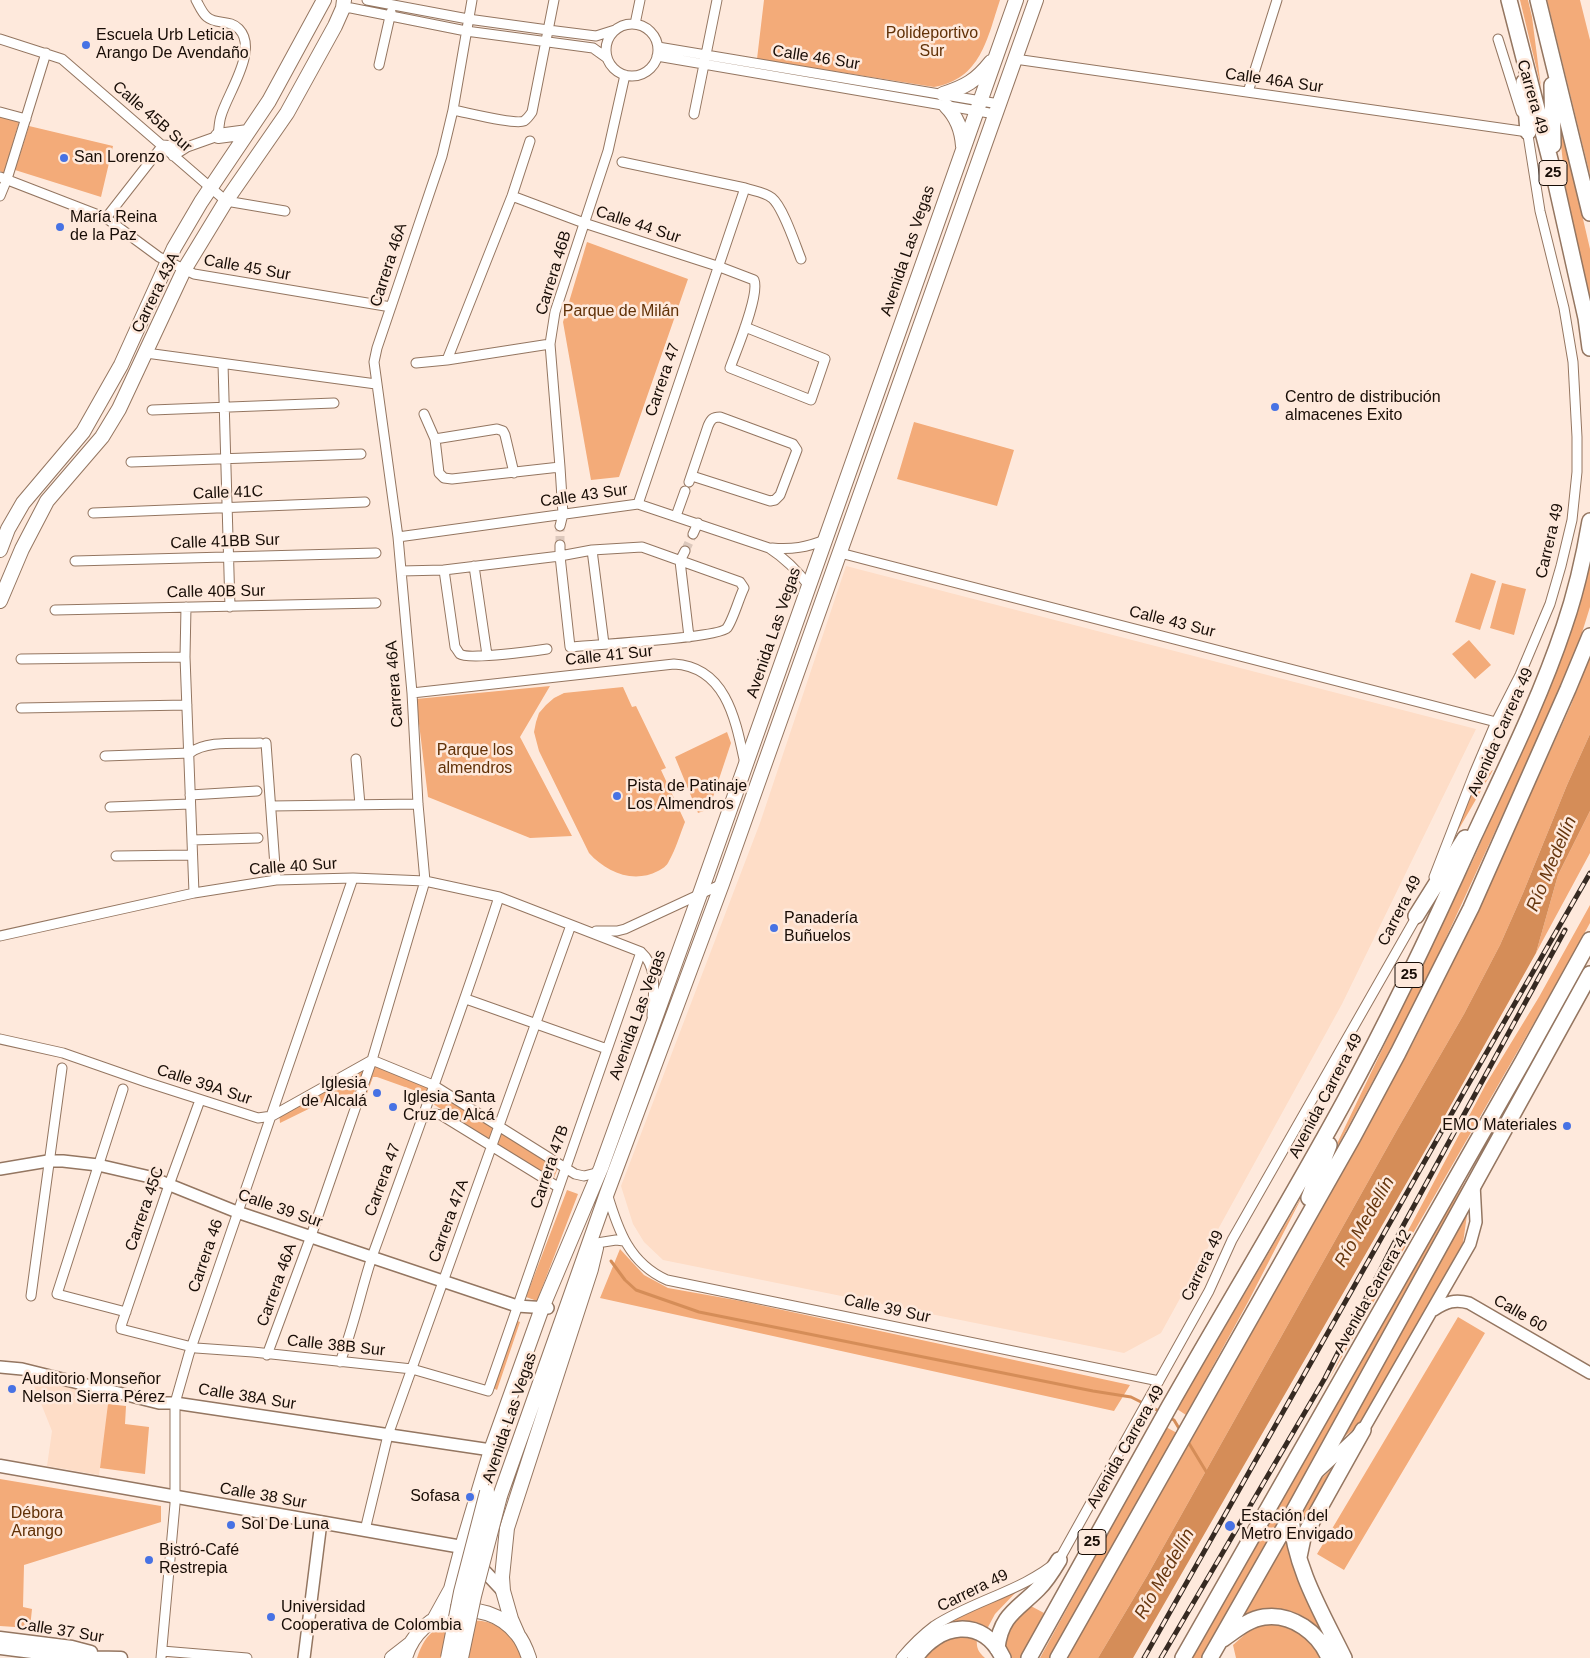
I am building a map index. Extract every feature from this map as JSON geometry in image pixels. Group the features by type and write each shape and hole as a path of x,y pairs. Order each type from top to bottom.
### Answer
{"highway":[{"name":"25","path":"1509,0 1537,102 1554,175 1586,318 1590,348"},
{"name":"25","path":"1538,0 1590,213"},
{"path":"1521,48 1528,132"},
{"path":"1551,56 1554,175"},
{"name":"Avenida Carrera 49","path":"1030,1658 1170,1404 1346,1099 1446,900 1524,727 1564,628 1585,550 1590,521"},
{"name":"25","path":"1058,1658 1353,1137 1398,1053 1455,942 1590,636"},
{"path":"1416,916 1497,786"},
{"name":"Avenida Carrera 42","path":"1183,1658 1590,940"},
{"path":"1210,1658 1312,1479 1590,974"},
{"path":"1294,1239 1346,1099"},
{"path":"1298,1559 1303,1538 1363,1430"},
{"path":"1291,1516 1298,1559 1344,1658"},
{"path":"1000,1653 1002,1625 1014,1610 1044,1582 1059,1560"},
{"path":"1220,1641 1254,1620 1274,1617 1302,1625 1312,1632 1329,1658"},
{"path":"915,1658 922,1647 934,1637 947,1631 959,1629 971,1630 982,1634 989,1639 1000,1653"}],"main road":[{"name":"Carrera 43A","path":"0,550 8,529 23,503 83,432 121,365 168,262 210,188 269,101 324,0"},
{"name":"Avenida Las Vegas","path":"435,1618 451,1589 491,1450 557,1275 600,1172 1016,0"},
{"name":"Avenida Las Vegas","path":"448,1658 461,1592 494,1494 594,1239 607,1194 722,884 1036,0"},
{"name":"Carrera 43A","path":"0,601 22,549 47,501 102,437 119,409 184,270 226,201 287,113 344,4"},
{"path":"963,148 961,129 944,100 968,85 983,72 996,56"},
{"path":"218,136 248,132"},
{"path":"689,924 694,927 697,934 691,951 690,971"},
{"path":"581,1218 587,1220 590,1224 594,1239"},
{"name":"Avenida Las Vegas","path":"524,1646 511,1619 503,1592 502,1577 507,1528 591,1269 594,1239"},
{"name":"Avenida Las Vegas","path":"461,1658 494,1494 545,1308"},
{"name":"Calle 38 Sur","path":"0,1466 462,1547"},
{"path":"468,1525 487,1534 493,1534 507,1528"},
{"path":"462,1547 503,1592"},
{"path":"405,1658 410,1644 417,1633 435,1618 457,1610 480,1611 501,1619 537,1658"},
{"name":"Calle 37 Sur","path":"0,1638 72,1647 121,1658"},
{"path":"392,1658 410,1644"},
{"name":"Calle 37 Sur","path":"0,1648 45,1655 115,1657"}],"street":[{"path":"174,156 187,147 218,136 220,117 241,70 244,40 240,30 232,23 216,21 206,17 196,0"},
{"path":"344,4 352,8 466,30 593,48 607,58 614,69 625,75 632,76 645,72 655,62 658,51 653,34 642,26 635,24 628,24 596,36 468,19 393,3 367,0"},
{"name":"Carrera 46A","path":"266,1354 311,1236 372,1060 425,881 418,804 412,693 398,537 374,362 377,348 442,156 453,110 472,0"},
{"path":"453,110 519,122 524,121 532,112 554,0"},
{"path":"635,24 640,0"},
{"path":"694,114 717,0"},
{"path":"1248,92 1277,0"},
{"path":"379,65 393,3"},
{"path":"607,58 606,46 615,30"},
{"name":"Carrera 49","path":"901,1658 933,1627 962,1611 1042,1574 1059,1560 1209,1291 1232,1240 1416,916 1496,722 1520,675 1550,604 1572,520 1577,472 1577,437 1570,342 1564,308 1540,211 1528,132 1498,38"},
{"name":"Calle 45B Sur","path":"0,39 62,59 226,201 285,211"},
{"name":"Calle 46 Sur","path":"658,51 997,109"},
{"path":"0,196 3,178 26,119 46,53"},
{"name":"Calle 46A Sur","path":"1015,59 1528,132"},
{"name":"Carrera 46B","path":"560,526 562,514 560,467 550,344 555,312 608,151 625,75"},
{"path":"0,112 26,119"},
{"path":"447,360 512,196 530,141"},
{"path":"106,218 163,145 187,147"},
{"path":"622,162 746,188 766,194 773,198 779,207 801,259"},
{"name":"Calle 45 Sur","path":"3,178 106,218 159,257 194,274 391,307"},
{"name":"Carrera 47","path":"638,504 746,188"},
{"name":"Calle 44 Sur","path":"512,196 584,224 720,267 754,280 757,286 745,326"},
{"path":"745,326 825,359 811,400 730,368 745,326"},
{"path":"416,363 550,344"},
{"path":"146,353 376,384"},
{"path":"223,364 230,606"},
{"path":"152,410 334,403"},
{"path":"424,414 435,439 439,473 444,478 452,479 560,467"},
{"path":"715,417 720,417 793,444 797,450 780,495 775,500 770,501 690,478 708,426 715,417"},
{"path":"435,439 497,429 503,431 514,473"},
{"path":"131,462 361,454"},
{"path":"676,516 684,491"},
{"name":"Calle 41C","path":"93,513 365,502"},
{"name":"Calle 43 Sur","path":"398,537 638,504 769,548"},
{"path":"693,534 698,523"},
{"path":"769,548 788,550 825,540"},
{"path":"400,571 444,570 560,556 592,550 642,547 740,582 744,588 727,628 718,632 689,637 570,647 560,556 560,545"},
{"path":"769,548 786,558 809,586"},
{"path":"592,550 604,644"},
{"path":"685,551 680,561 689,637"},
{"name":"Calle 41BB Sur","path":"75,561 376,553"},
{"name":"Calle 43 Sur","path":"840,553 1496,722"},
{"path":"474,566 488,655"},
{"path":"444,570 456,647 460,654 467,656 488,655 547,649"},
{"name":"Calle 40B Sur","path":"55,610 376,603"},
{"path":"186,607 185,657 194,893"},
{"path":"21,660 185,657"},
{"name":"Calle 41 Sur","path":"412,693 593,672 674,664 686,665 696,668 706,675 727,701 738,731 745,767"},
{"path":"20,708 187,705"},
{"path":"105,756 190,753 206,745 263,743 272,806 276,880"},
{"path":"356,760 360,805"},
{"path":"110,807 257,791"},
{"path":"272,806 418,804"},
{"path":"192,840 258,838"},
{"path":"116,856 192,854"},
{"name":"Calle 40 Sur","path":"0,936 194,893 276,880 353,878 425,881 499,897 641,952"},
{"name":"Carrera 46","path":"161,1654 176,1497 175,1403 191,1347 353,878"},
{"name":"Calle 40 Sur","path":"585,930 625,929 722,884"},
{"name":"Carrera 47","path":"340,1362 372,1257 466,998 499,897"},
{"name":"Carrera 47A","path":"365,1530 388,1435 571,925"},
{"path":"641,952 647,957 654,978 651,1031"},
{"name":"Carrera 47B","path":"488,1391 641,952"},
{"path":"466,998 606,1050"},
{"name":"Calle 39A Sur","path":"0,1039 63,1053 258,1118 272,1116"},
{"path":"272,1116 372,1060 433,1085 580,1176 600,1172"},
{"path":"31,1296 62,1068"},
{"path":"124,1088 56,1294 126,1312"},
{"name":"Carrera 45C","path":"121,1330 120,1326 200,1100"},
{"path":"423,1118 435,1114 441,1115 558,1187"},
{"name":"Calle 39 Sur","path":"0,1169 48,1161 98,1164 169,1184 237,1212 517,1306 545,1308"},
{"path":"1312,1479 1363,1430 1470,1244 1476,1222 1474,1184"},
{"name":"Calle 39 Sur","path":"607,1194 624,1241 640,1263 666,1280 1159,1381"},
{"path":"594,1239 624,1241"},
{"name":"Calle 60","path":"1432,1311 1442,1304 1451,1301 1469,1303 1590,1373"},
{"name":"Calle 38B Sur","path":"121,1330 191,1347 412,1369 488,1391"},
{"name":"Calle 38A Sur","path":"0,1367 22,1369 159,1403 175,1403 491,1450"},
{"path":"304,1658 321,1522"},
{"path":"161,1654 247,1658"}],"shaded area":[{"path":"846,566 1476,729 1342,1004 1161,1333 1124,1353 663,1260 644,1242 633,1224 621,1186 760,823"},
{"path":"30,1376 111,1391 99,1475 47,1466 52,1431"}],"green space":[{"name":"Polideportivo Sur","path":"764,0 1000,0 986,43 972,66 962,76 950,83 934,87 757,59"},
{"path":"1520,0 1528,0 1541,87"},
{"path":"1547,0 1580,0 1590,40 1590,175"},
{"path":"1557,107 1590,249 1590,305 1567,201"},
{"path":"0,116 19,122 4,173 0,171"},
{"name":"San Lorenzo","path":"29,126 113,146 101,197 15,170"},
{"name":"Parque de Milán","path":"587,242 688,279 619,477 591,480 563,322"},
{"path":"914,422 1014,450 997,506 897,479"},
{"path":"1590,563 1590,607 1580,639 1556,699 1422,990 1321,1177 1474,858 1521,750 1579,603"},
{"path":"1471,573 1496,581 1480,630 1455,622"},
{"path":"1502,583 1526,589 1514,635 1490,628"},
{"path":"1469,640 1491,665 1475,679 1452,654"},
{"path":"1590,657 1590,734 1500,945 1464,1014 1147,1576 1098,1658 1066,1658 1360,1142 1415,1039 1469,930 1571,705"},
{"name":"Parque los almendros","path":"550,686 520,737 572,836 530,838 428,797 416,699"},
{"name":"Pista de Patinaje Los Almendros","path":"623,687 632,707 636,706 666,768 661,770 685,822 674,852 667,864 649,875 630,876 620,874 603,866 589,853 539,751 534,732 539,713 554,698 564,693"},
{"path":"727,732 731,743 709,809 698,813 675,757"},
{"path":"1493,770 1449,846 1476,778"},
{"path":"1590,811 1590,853 1536,953 1558,875"},
{"path":"1590,905 1590,923 1327,1383 1486,1084 1539,997"},
{"path":"372,1062 433,1085 559,1165 552,1183 499,1151 464,1124 419,1095 419,1092 377,1077 373,1077 365,1099 356,1094 337,1095 280,1123 279,1112"},
{"path":"1471,1173 1305,1477 1202,1658 1191,1658 1423,1247"},
{"path":"567,1190 578,1194 537,1301 526,1297"},
{"path":"1305,1191 1248,1302 1186,1415 1177,1409"},
{"path":"1468,1208 1463,1243 1359,1425 1344,1437"},
{"path":"620,1249 644,1275 668,1288 741,1301 1130,1385 1114,1411 600,1298"},
{"path":"1458,1317 1485,1333 1344,1570 1317,1554"},
{"path":"515,1320 520,1322 497,1390 493,1388"},
{"path":"108,1404 126,1406 125,1424 149,1427 145,1474 100,1468"},
{"path":"1166,1427 1177,1433 1049,1658 1040,1658"},
{"path":"1338,1463 1301,1529 1300,1516 1320,1480"},
{"name":"Débora Arango","path":"0,1479 161,1506 161,1522 24,1565 23,1607 32,1609 30,1628 0,1626"},
{"path":"1286,1542 1293,1566 1334,1658 1323,1634 1299,1614 1277,1609 1242,1617"},
{"path":"1019,1589 995,1614 987,1629 966,1624 912,1658 907,1658 919,1645 945,1625"},
{"path":"1029,1605 1044,1613 1021,1658 1011,1658 1004,1643 1008,1627"},
{"path":"466,1621 484,1621 504,1631 513,1640 521,1658 417,1658 425,1641 435,1630 441,1626"},
{"path":"1273,1622 1298,1629 1312,1643 1322,1658 1236,1658 1233,1645 1251,1629"},
{"path":"957,1635 977,1638 978,1649 985,1658 922,1658 941,1639"}],"water":[{"name":"Río Medellín","path":"1590,734 1590,811 1558,875 1536,953 1433,1137 1133,1658 1098,1658 1147,1576 1464,1014 1500,945"}],"waterway":[{"path":"611,1261 625,1280 636,1290 699,1312 1131,1397 1161,1412"},
{"path":"1168,1417 1174,1420 1180,1430"},
{"path":"1187,1440 1207,1473"}],"tunnel":[{"path":"560,526 560,545"},
{"path":"685,551 693,534"}],"railway":[{"path":"1144,1658 1590,873"},
{"path":"1161,1658 1325,1378 1404,1224 1565,930"}],"place":[{"name":"Escuela Urb Leticia Arango De Avendaño","path":"86,45"},
{"name":"San Lorenzo","path":"64,158"},
{"name":"María Reina de la Paz","path":"60,227"},
{"name":"Centro de distribución almacenes Exito","path":"1275,407"},
{"name":"Pista de Patinaje Los Almendros","path":"617,796"},
{"name":"Panadería Buñuelos","path":"774,928"},
{"name":"Iglesia de Alcalá","path":"377,1093"},
{"name":"Iglesia Santa Cruz de Alcá","path":"393,1107"},
{"name":"EMO Materiales","path":"1567,1126"},
{"name":"Auditorio Monseñor Nelson Sierra Pérez","path":"12,1389"},
{"name":"Sofasa","path":"470,1497"},
{"name":"Sol De Luna","path":"231,1525"},
{"name":"Estación del Metro Envigado","path":"1230,1526"},
{"name":"Bistró-Café Restrepia","path":"149,1560"},
{"name":"Universidad Cooperativa de Colombia","path":"271,1617"}]}
